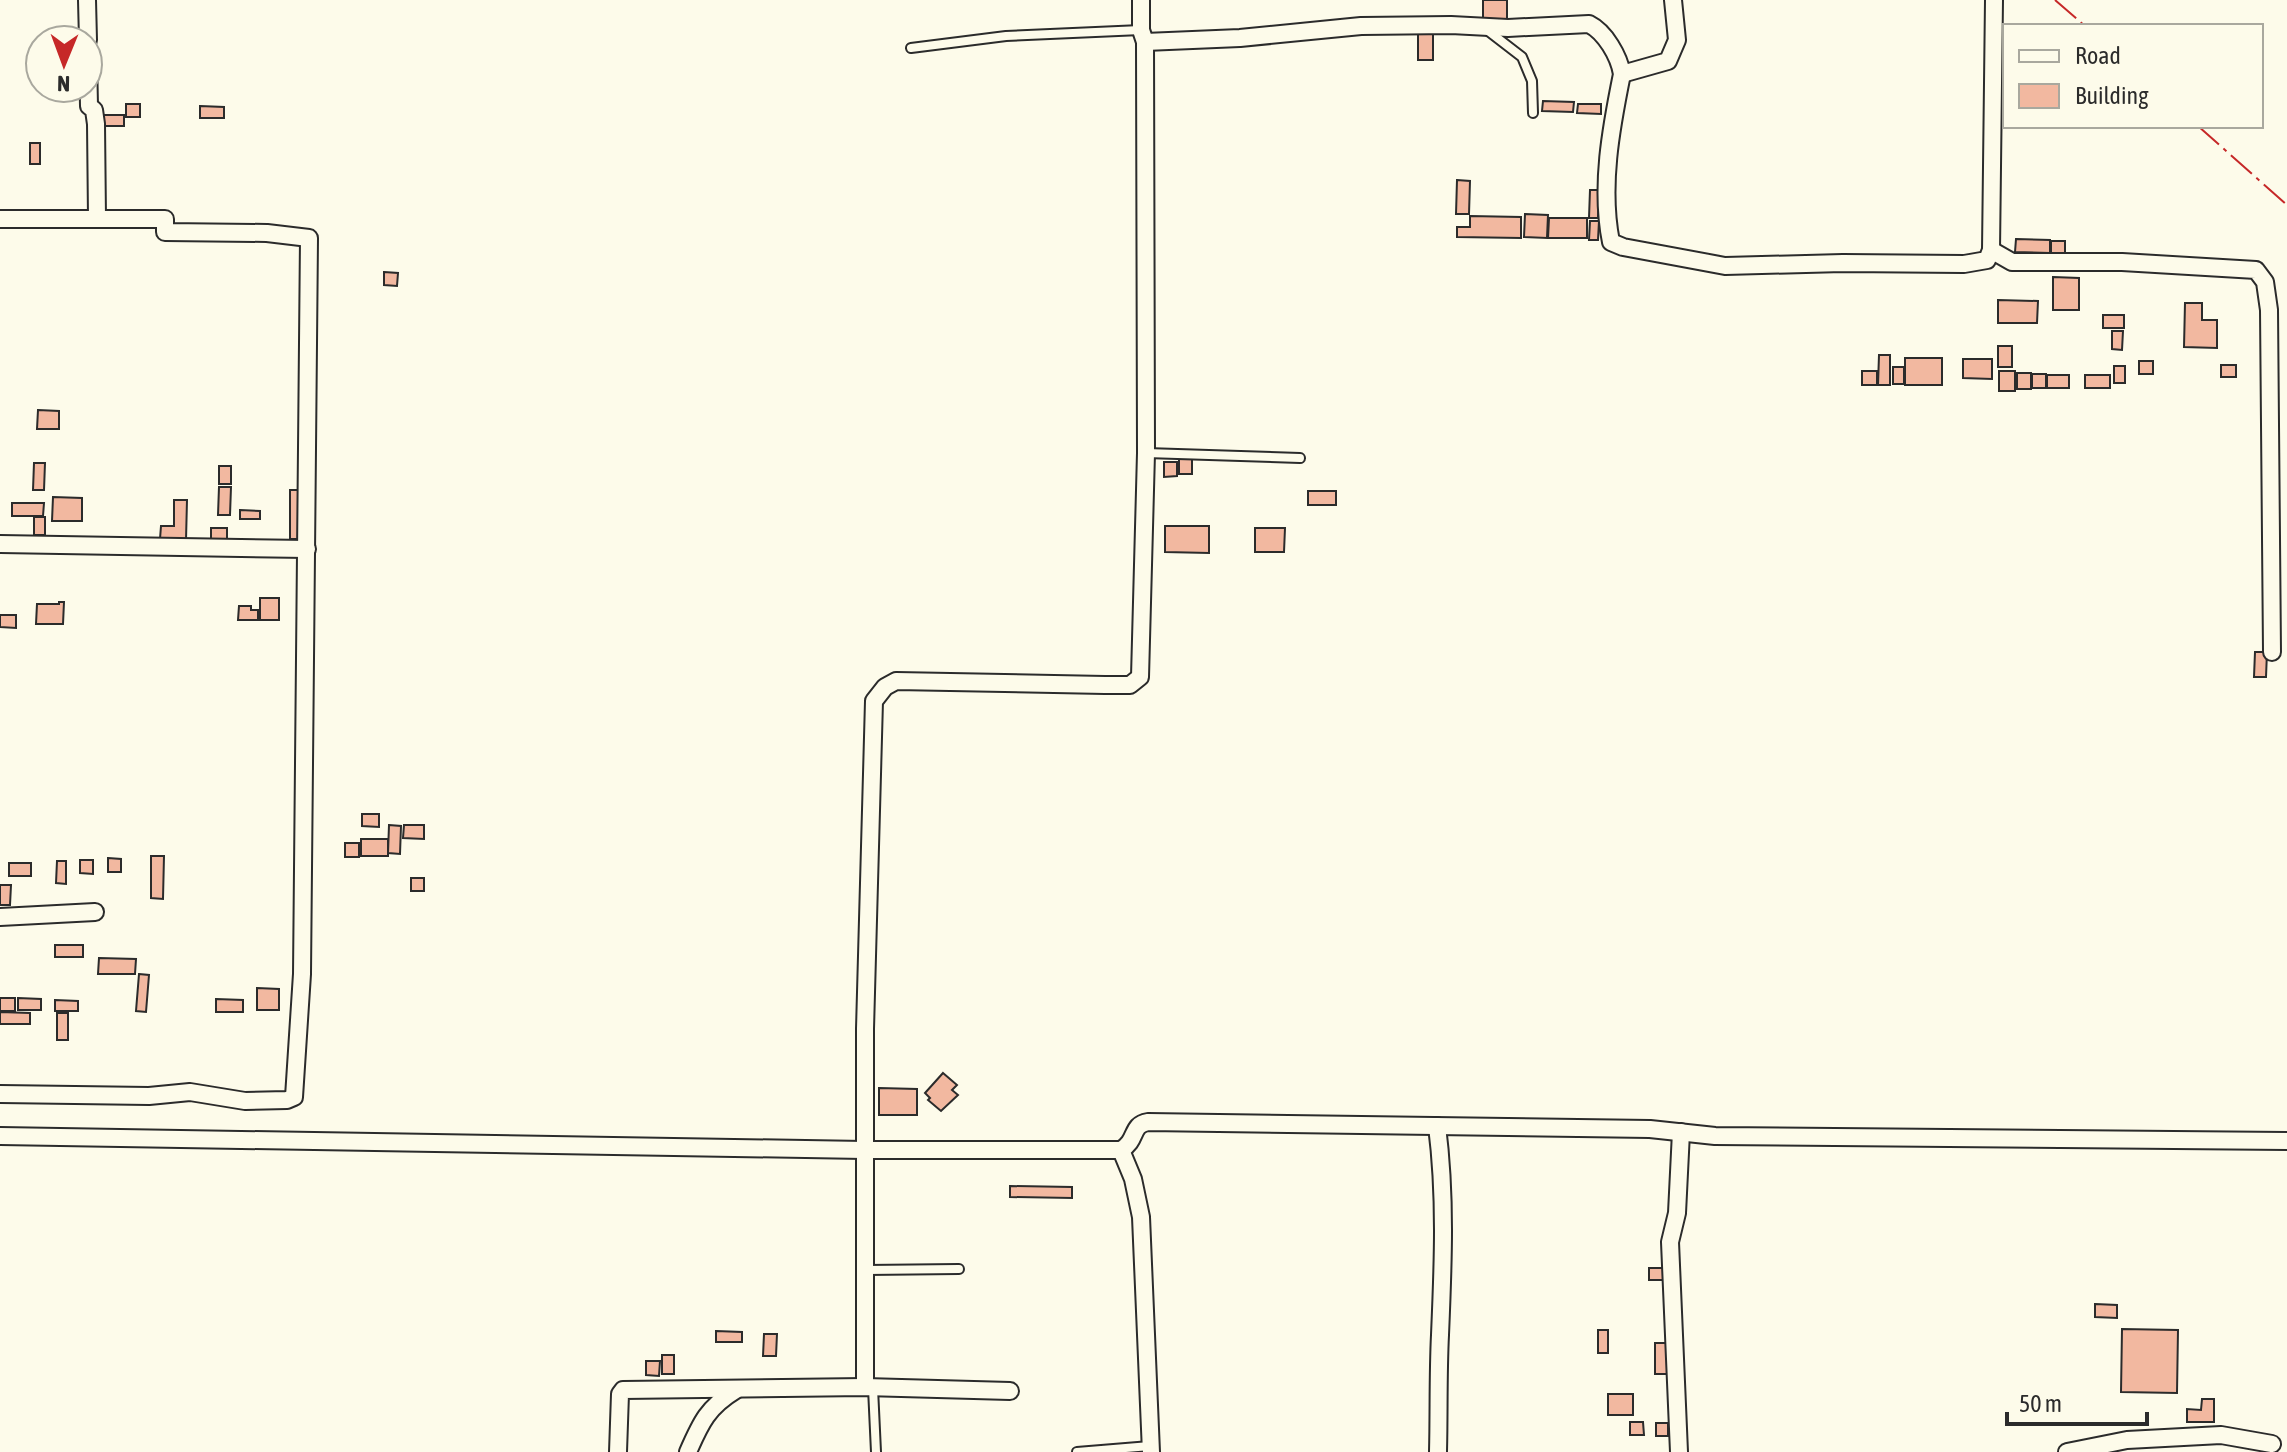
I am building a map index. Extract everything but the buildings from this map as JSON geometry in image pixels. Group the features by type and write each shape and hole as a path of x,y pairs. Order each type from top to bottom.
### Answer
{"street":[{"path":"87,0 88,24"},
{"path":"869,1387 864,1150 874,701 885,687 896,681 1130,685 1140,677 1146,453 1141,0"},
{"path":"1622,74 1668,61 1677,40 1673,0"},
{"path":"1143,36 1240,38 1361,26 1508,28 1589,24 1600,29 1622,74 1611,128 1605,214 1611,242 1623,247 1725,266 1964,264 1987,260 1991,250 1994,0"},
{"path":"89,104 94,110 96,124 97,218"},
{"path":"0,219 165,219 165,232 267,233 309,238 302,974 294,1097 287,1100 245,1101 190,1092 149,1096 0,1094"},
{"path":"1991,250 2012,262 2122,262 2256,270 2265,282 2269,310 2272,652"},
{"path":"0,544 307,549"},
{"path":"0,917 95,912"},
{"path":"1150,1449 1141,1217 1126,1147 1137,1127 1148,1122 1650,1129 1715,1136 2287,1141"},
{"path":"1437,1126 1442,1167 1444,1253 1438,1452"},
{"path":"1679,1452 1670,1242 1677,1213 1681,1132"},
{"path":"0,1136 864,1150 1126,1147"},
{"path":"618,1452 620,1391 869,1387 1010,1391"},
{"path":"688,1452 701,1424 717,1401 738,1389"},
{"path":"2067,1452 2127,1440 2221,1435 2272,1444"}],"lane":[{"path":"1475,26 1491,31 1522,57 1532,81 1533,113"},
{"path":"911,48 1006,36 1143,36"},
{"path":"1146,453 1300,458"},
{"path":"865,1270 959,1269"},
{"path":"869,1387 876,1452"},
{"path":"1077,1452 1150,1449"}],"power":[{"path":"2055,0 2083,24"},
{"path":"2200,128 2287,205"}]}
